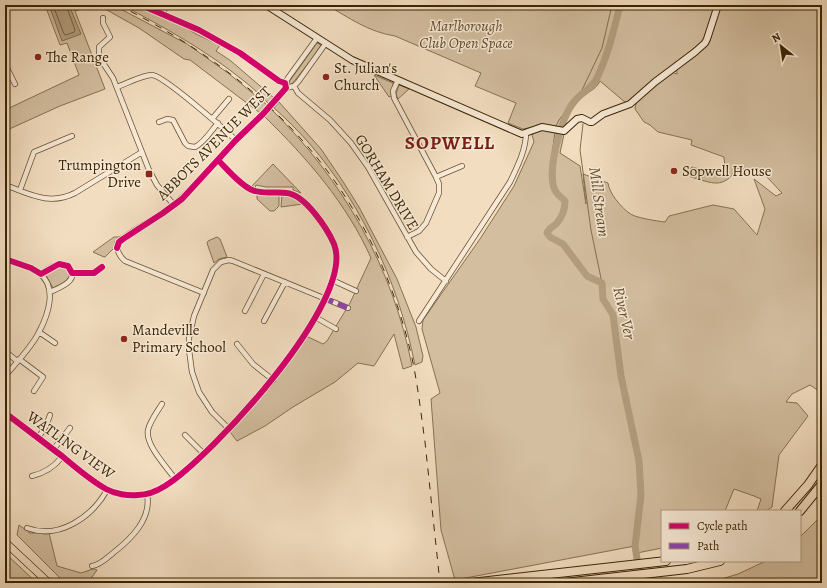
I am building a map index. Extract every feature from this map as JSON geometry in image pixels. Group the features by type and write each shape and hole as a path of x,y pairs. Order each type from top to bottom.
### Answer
{"highway":[{"path":"786,510 808,486 822,465"},
{"path":"801,510 822,484"},
{"path":"471,583 661,562"},
{"path":"564,583 687,569 716,562"}],"main road":[{"path":"5,542 49,583"}],"street":[{"path":"141,5 199,30 240,53 286,86 294,86 326,43"},
{"path":"163,14 166,5"},
{"path":"266,5 352,60 520,133 526,133 542,127 565,130 579,118 591,122 604,114 626,107 654,82 696,52 705,43 718,5"},
{"path":"103,18 103,23 110,37 101,44 98,50 99,57 111,74 117,87 149,170 157,185 174,205"},
{"name":"ABBOTS AVENUE WEST","path":"204,293 125,261 118,252 117,248 119,242 174,205 263,114 286,86 317,38"},
{"path":"5,64 15,84"},
{"path":"117,87 147,75 155,75 192,102 236,140"},
{"path":"398,80 393,91 394,98 439,184 439,193 426,223 419,231 407,237"},
{"name":"GORHAM DRIVE","path":"294,86 297,92 330,120 351,143 368,167 407,237 423,261 446,281"},
{"path":"212,119 229,99"},
{"path":"159,122 168,119 173,120 185,144 195,147 202,143 218,123"},
{"path":"419,321 510,182 519,163 526,139 526,133"},
{"path":"20,190 34,152 72,136"},
{"path":"5,185 44,199 54,200 65,198 142,152"},
{"path":"92,566 111,555 124,544 136,530 146,512 148,502 147,494 164,487 204,454 229,429 273,380 302,340 315,317 332,280 336,262 336,251 332,240 309,206 293,194 265,193 249,189 218,160"},
{"path":"436,177 462,166"},
{"path":"5,259 31,268 41,274 47,282 50,292 50,302 39,332 5,376"},
{"path":"229,429 204,402 195,382 189,350 189,338 194,316 213,270 221,262 230,260 348,308"},
{"path":"41,274 59,264 65,265 71,270 72,276 69,282 50,292"},
{"path":"245,311 264,274"},
{"path":"332,280 356,291"},
{"path":"264,321 285,282"},
{"path":"315,317 336,328"},
{"path":"39,332 55,343"},
{"path":"236,344 253,364 273,380"},
{"path":"5,351 43,377 34,391"},
{"path":"162,404 150,424 148,438 151,445 175,479"},
{"name":"WATLING VIEW","path":"5,413 107,490 125,495 147,494"},
{"path":"38,438 46,426 50,415"},
{"path":"54,450 70,428"},
{"path":"185,436 204,454"},
{"path":"32,476 47,471 56,464 62,456"},
{"path":"27,528 47,531 65,528 81,520 98,504 107,490"}],"green space":[{"path":"45,5 86,5 88,7 75,11 105,89 60,106 5,131 5,110 79,75 67,43 60,45"},
{"path":"98,5 113,5 187,44 228,73 267,105 260,113 190,60 184,59 139,28"},
{"path":"122,5 138,5 167,17 198,35 220,45 216,51 231,61 274,98 269,104 230,70 169,31"},
{"name":"Marlborough Club Open Space","path":"327,5 822,5 822,393 810,385 792,394 786,402 797,403 808,416 779,455 772,507 768,510 757,510 761,499 734,489 725,510 661,510 661,548 637,553 635,546 455,580 441,530 431,399 440,393 422,329 423,320 480,239 514,186 534,142 532,135 535,132 543,130 564,134 560,153 580,166 586,204 583,174 608,183 613,195 622,207 632,215 641,218 665,222 669,216 713,205 734,209 757,235 765,209 754,179 776,196 782,193 766,176 737,168 727,180 717,183 711,183 691,177 689,171 692,167 717,174 725,168 724,157 691,145 692,140 658,132 644,122 635,109 636,103 671,72 677,74 676,63 644,87 626,103 600,81 595,88 574,103 565,123 561,128 538,126 523,129 508,123 516,103 475,86 481,73 395,36 368,28"},
{"path":"317,43 321,45 292,84 290,84 289,82"},
{"path":"374,75 393,83 392,96 389,97"},
{"path":"399,85 409,89 398,99 396,94"},
{"path":"279,102 321,149 359,207 397,279 416,327 423,356 422,362 415,365 408,333 398,301 373,240 357,210 320,156 298,131 274,108"},
{"path":"272,110 298,137 321,166 362,228 378,260 392,294 412,366 403,369 394,334 374,366 358,363 335,382 265,426 237,441 230,432 274,383 306,336 323,344 327,341 350,303 371,258 338,200 311,165 265,117"},
{"path":"273,164 301,193 293,190 293,187 266,187 256,185 255,188 252,186"},
{"path":"258,194 279,195 279,206 274,211 270,211 257,199"},
{"path":"282,194 294,196 303,204 281,207"},
{"path":"121,236 115,241 115,247 105,257 93,252 114,237"},
{"path":"217,237 220,239 227,257 219,259 214,263 207,243 208,241"},
{"path":"59,266 63,266 68,269 70,277 67,282 53,288 46,276 46,273"},
{"path":"822,515 822,583 708,583 738,574 764,562 801,562 801,536"},
{"path":"19,525 30,533 49,533 57,566 81,573 93,569 97,570 88,583 65,583 17,535"},
{"path":"5,553 37,583 8,583 5,576"}],"water":[{"path":"49,5 69,5 81,34 62,41"}],"waterway":[{"path":"556,126 582,90 602,48 612,5"},
{"name":"River Ver","path":"620,5 608,51 597,78 569,109 560,132 553,160 552,173 553,184 556,192 565,201 565,204 564,210 557,223 547,233 550,237 563,244 587,276 602,283 603,299 613,315 621,376 639,461 641,495 635,546 641,583"},
{"name":"Mill Stream","path":"583,124 580,150 591,230 602,283"},
{"name":"River Ver","path":"554,155 553,147 555,132"}],"railway":[{"path":"118,5 173,35 223,68 268,106 308,147 342,192 371,242 394,297 412,358 425,442 440,583"}],"marked path":[{"path":"324,298 348,308"}],"cycle path":[{"path":"117,248 119,242 182,199 286,88 285,83 279,81 240,53 199,30 141,5"},
{"path":"5,413 62,456 83,474 100,485 117,493 141,495 162,488 186,470 214,444 245,411 303,338 324,301 335,269 334,244 321,221 301,200 294,195 287,193 261,192 247,188 238,181 218,160"},
{"path":"5,259 31,268 41,274 59,264 68,266 72,273 94,273 102,267"}],"place":[{"name":"The Range","path":"38,57"},
{"name":"St. Julian's Church","path":"326,77"},
{"name":"Sopwell House","path":"674,171"},
{"name":"Trumpington Drive","path":"149,174"},
{"name":"Mandeville Primary School","path":"124,339"}],"district":[{"name":"SOPWELL","path":"450,143"}]}
